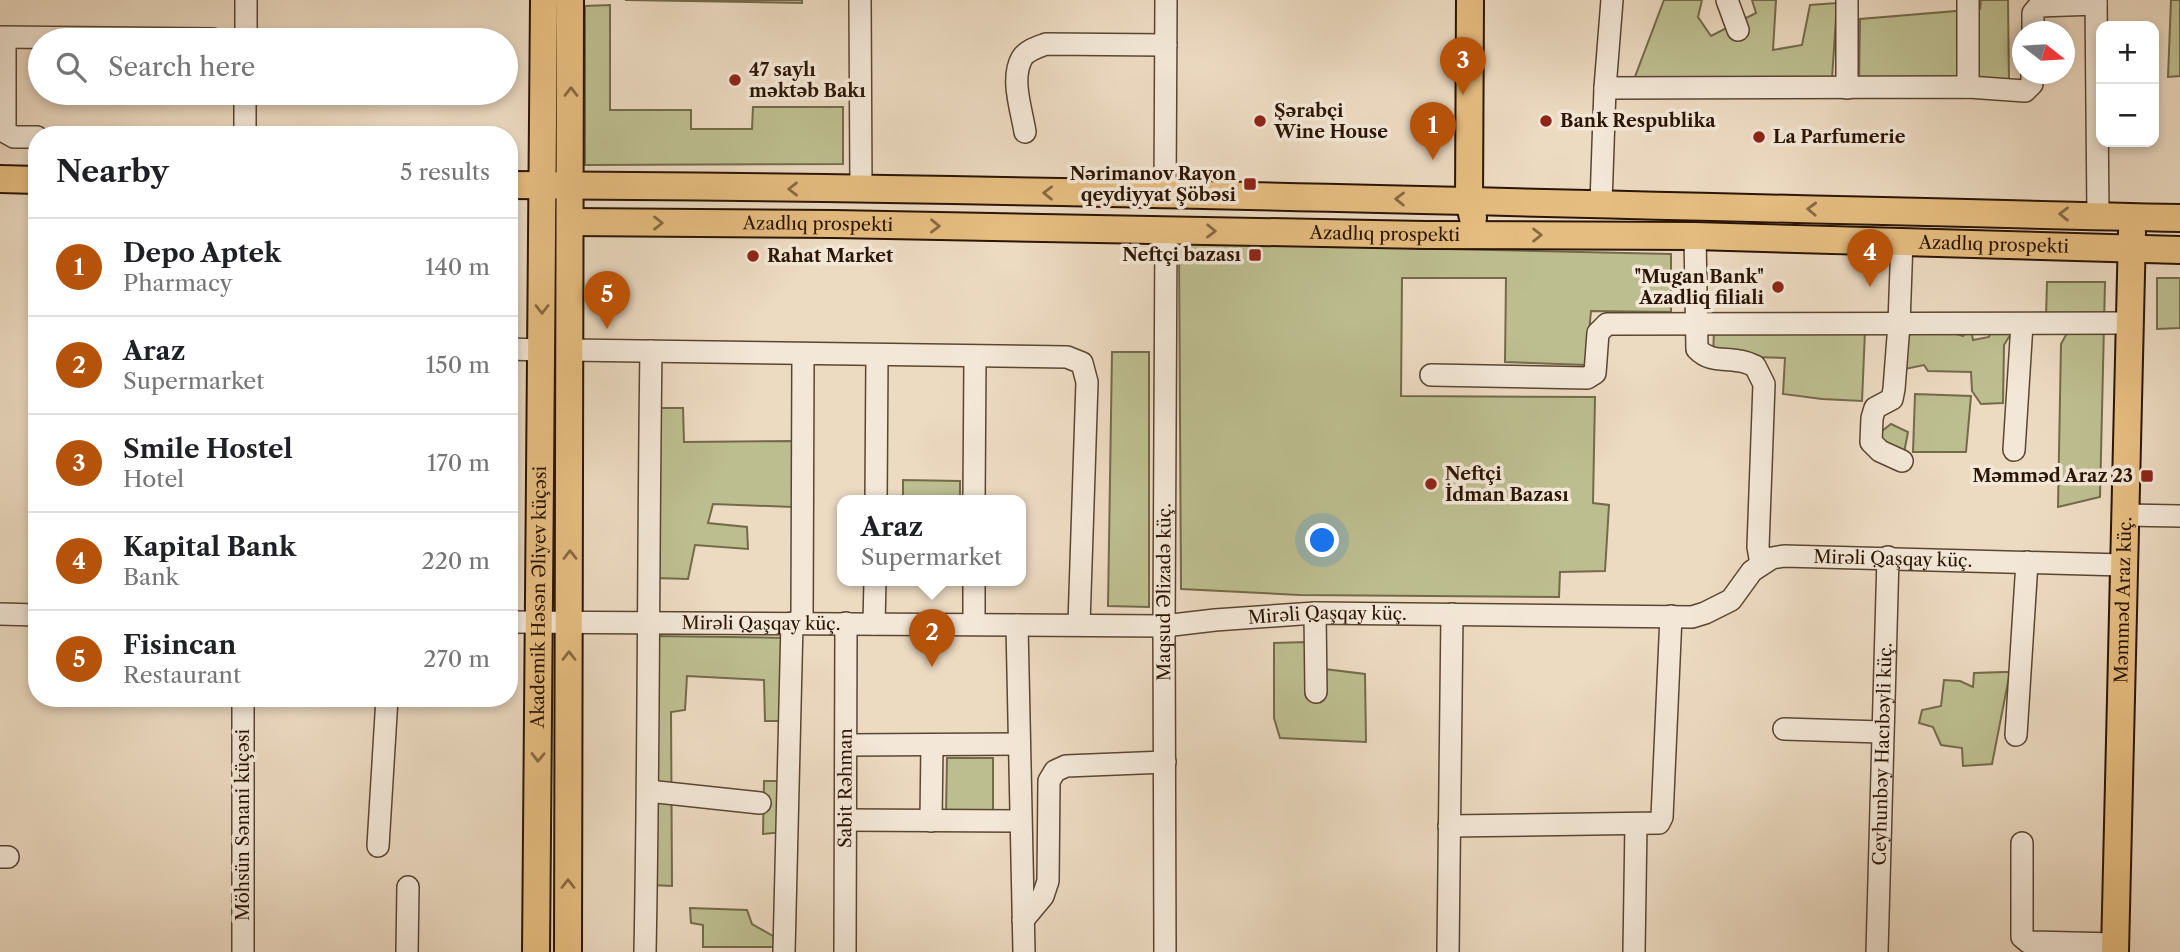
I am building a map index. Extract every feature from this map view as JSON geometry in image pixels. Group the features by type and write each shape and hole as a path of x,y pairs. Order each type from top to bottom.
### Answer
{"main road":[{"path":"531,179 544,0"},
{"path":"570,0 577,177"},
{"path":"1470,0 1468,201 1477,225 1488,235"},
{"name":"Azadlıq prospekti","path":"531,179 577,177 861,189 1601,203 2180,218"},
{"name":"Akademik Həsən Əliyev küçəsi","path":"568,952 570,350 577,229 577,177"},
{"path":"0,179 28,180"},
{"name":"Akademik Həsən Əliyev küçəsi","path":"531,179 542,241 536,952"},
{"path":"1855,239 1862,233 1865,225 1864,217 1856,210"},
{"name":"Məmməd Araz küç.","path":"2115,948 2132,217"},
{"name":"Azadlıq prospekti","path":"577,229 834,223 1855,239 2180,250"}],"street":[{"path":"246,0 246,28"},
{"path":"860,0 861,189"},
{"path":"1165,195 1166,0"},
{"path":"1601,203 1605,88 1612,0"},
{"path":"1727,0 1738,30"},
{"path":"1847,0 1847,88"},
{"path":"1968,0 1968,88"},
{"path":"2033,21 2033,13 2039,6 2096,2 2098,215"},
{"path":"28,38 3,38 5,132 14,137 28,137"},
{"path":"1025,132 1016,78 1022,58 1030,51 1046,44 1166,45"},
{"path":"1605,88 1968,88 2025,91 2032,84"},
{"path":"245,126 246,105"},
{"name":"Maqsud Əlizadə küç.","path":"1165,952 1166,230"},
{"path":"1695,236 1697,349 1714,360 1741,361 1755,366 1763,384 1758,547 1761,564"},
{"path":"1902,240 1894,389 1892,399 1875,408 1871,442 1880,451 1902,461"},
{"path":"1431,374 1587,379 1595,373 1598,333 1607,324 2129,323"},
{"path":"2014,450 2022,324"},
{"path":"518,349 542,350"},
{"path":"570,350 1068,357 1082,363 1087,382 1079,624"},
{"path":"645,952 651,351"},
{"path":"784,952 797,623 803,354"},
{"path":"876,495 877,355"},
{"path":"974,495 975,357"},
{"path":"2125,515 2180,516"},
{"name":"Mirəli Qaşqay küç.","path":"518,622 1164,626 1315,614 1692,617 1731,600 1752,571 1772,558 1784,556 2123,565"},
{"name":"Ceyhunbəy Hacıbəyli küç.","path":"1877,952 1881,732 1888,557"},
{"path":"2016,735 2027,562"},
{"path":"874,624 875,586"},
{"path":"974,586 974,624"},
{"path":"0,614 28,615"},
{"path":"1315,614 1316,692"},
{"path":"1448,952 1452,614"},
{"path":"1449,826 1659,823 1662,817 1671,616"},
{"name":"Sabit Rəhman","path":"846,624 846,952"},
{"path":"1017,625 1024,952"},
{"name":"Möhsün Sənani küçəsi","path":"243,707 243,952"},
{"path":"378,846 386,707"},
{"path":"1784,729 1881,732"},
{"path":"846,745 1019,744"},
{"path":"931,821 932,745"},
{"path":"1023,920 1043,896 1048,881 1049,781 1055,771 1066,766 1164,762"},
{"path":"648,791 760,803"},
{"path":"846,820 1020,821"},
{"path":"1634,952 1636,824"},
{"path":"2022,843 2022,937 2028,942 2115,948"},
{"path":"407,952 408,887"}],"green space":[{"path":"625,0 802,0 802,3"},
{"path":"1664,0 1702,0 1698,17 1711,36 1756,13 1752,0 1776,0 1773,50 1802,45 1810,5 1837,3 1832,79 1633,82"},
{"path":"1981,0 2008,0 2009,81 1859,81 1860,19 1980,9"},
{"path":"2171,0 2180,0 2180,76 2168,77"},
{"path":"610,5 610,110 691,110 691,129 752,129 753,107 843,107 843,164 585,165 585,6"},
{"path":"1179,243 1671,254 1671,312 1591,311 1586,365 1505,362 1506,278 1402,278 1401,396 1595,397 1593,503 1609,505 1605,571 1560,572 1559,597 1300,595 1181,589"},
{"path":"2157,278 2180,278 2180,328 2157,329"},
{"path":"2047,282 2105,282 2100,497 2058,507 2061,344 2075,319 2046,318"},
{"path":"1992,327 2012,332 2004,345 2003,403 1981,404 1972,391 1971,372 1928,371 1924,365 1900,370 1904,336 1934,331 1963,336 1971,328 1973,340 1989,337"},
{"path":"1714,331 1865,331 1862,401 1783,394 1785,358 1713,356"},
{"path":"1112,352 1149,352 1149,607 1108,606"},
{"path":"1915,394 1971,396 1966,452 1913,452"},
{"path":"656,408 683,408 684,442 793,441 793,507 713,504 708,523 747,527 748,549 695,545 688,579 655,578"},
{"path":"1891,424 1908,432 1903,458 1882,448 1882,431"},
{"path":"903,480 960,481 960,495 903,495"},
{"path":"654,636 790,638 787,721 765,721 764,680 687,676 685,710 671,712 672,886 652,885"},
{"path":"1306,642 1308,667 1365,674 1366,742 1280,738 1274,718 1274,643"},
{"path":"2010,672 1992,764 1963,766 1962,748 1941,745 1933,727 1919,723 1922,710 1941,706 1944,680 1960,681 1973,687 1974,673"},
{"path":"947,758 993,758 993,813 946,814"},
{"path":"764,781 783,781 784,832 763,834"},
{"path":"690,908 747,910 752,924 773,936 774,947 703,947 703,925 691,923"}],"place":[{"name":"47 saylı məktəb Bakı","path":"735,80"},
{"name":"Smile Hostel","path":"1463,95"},
{"name":"Şərabçi Wine House","path":"1260,121"},
{"name":"Bank Respublika","path":"1546,121"},
{"name":"La Parfumerie","path":"1759,137"},
{"name":"Depo Aptek","path":"1433,160"},
{"name":"Nərimanov Rayon qeydiyyat Şöbəsi","path":"1250,184"},
{"name":"Neftçi bazası","path":"1255,255"},
{"name":"Rahat Market","path":"753,256"},
{"name":"\"Mugan Bank\" Azadliq filiali","path":"1778,287"},
{"name":"Kapital Bank","path":"1870,287"},
{"name":"Fisincan","path":"607,329"},
{"name":"Məmməd Araz 23","path":"2147,476"},
{"name":"Neftçi İdman Bazası","path":"1431,484"},
{"name":"Araz","path":"932,667"}]}
